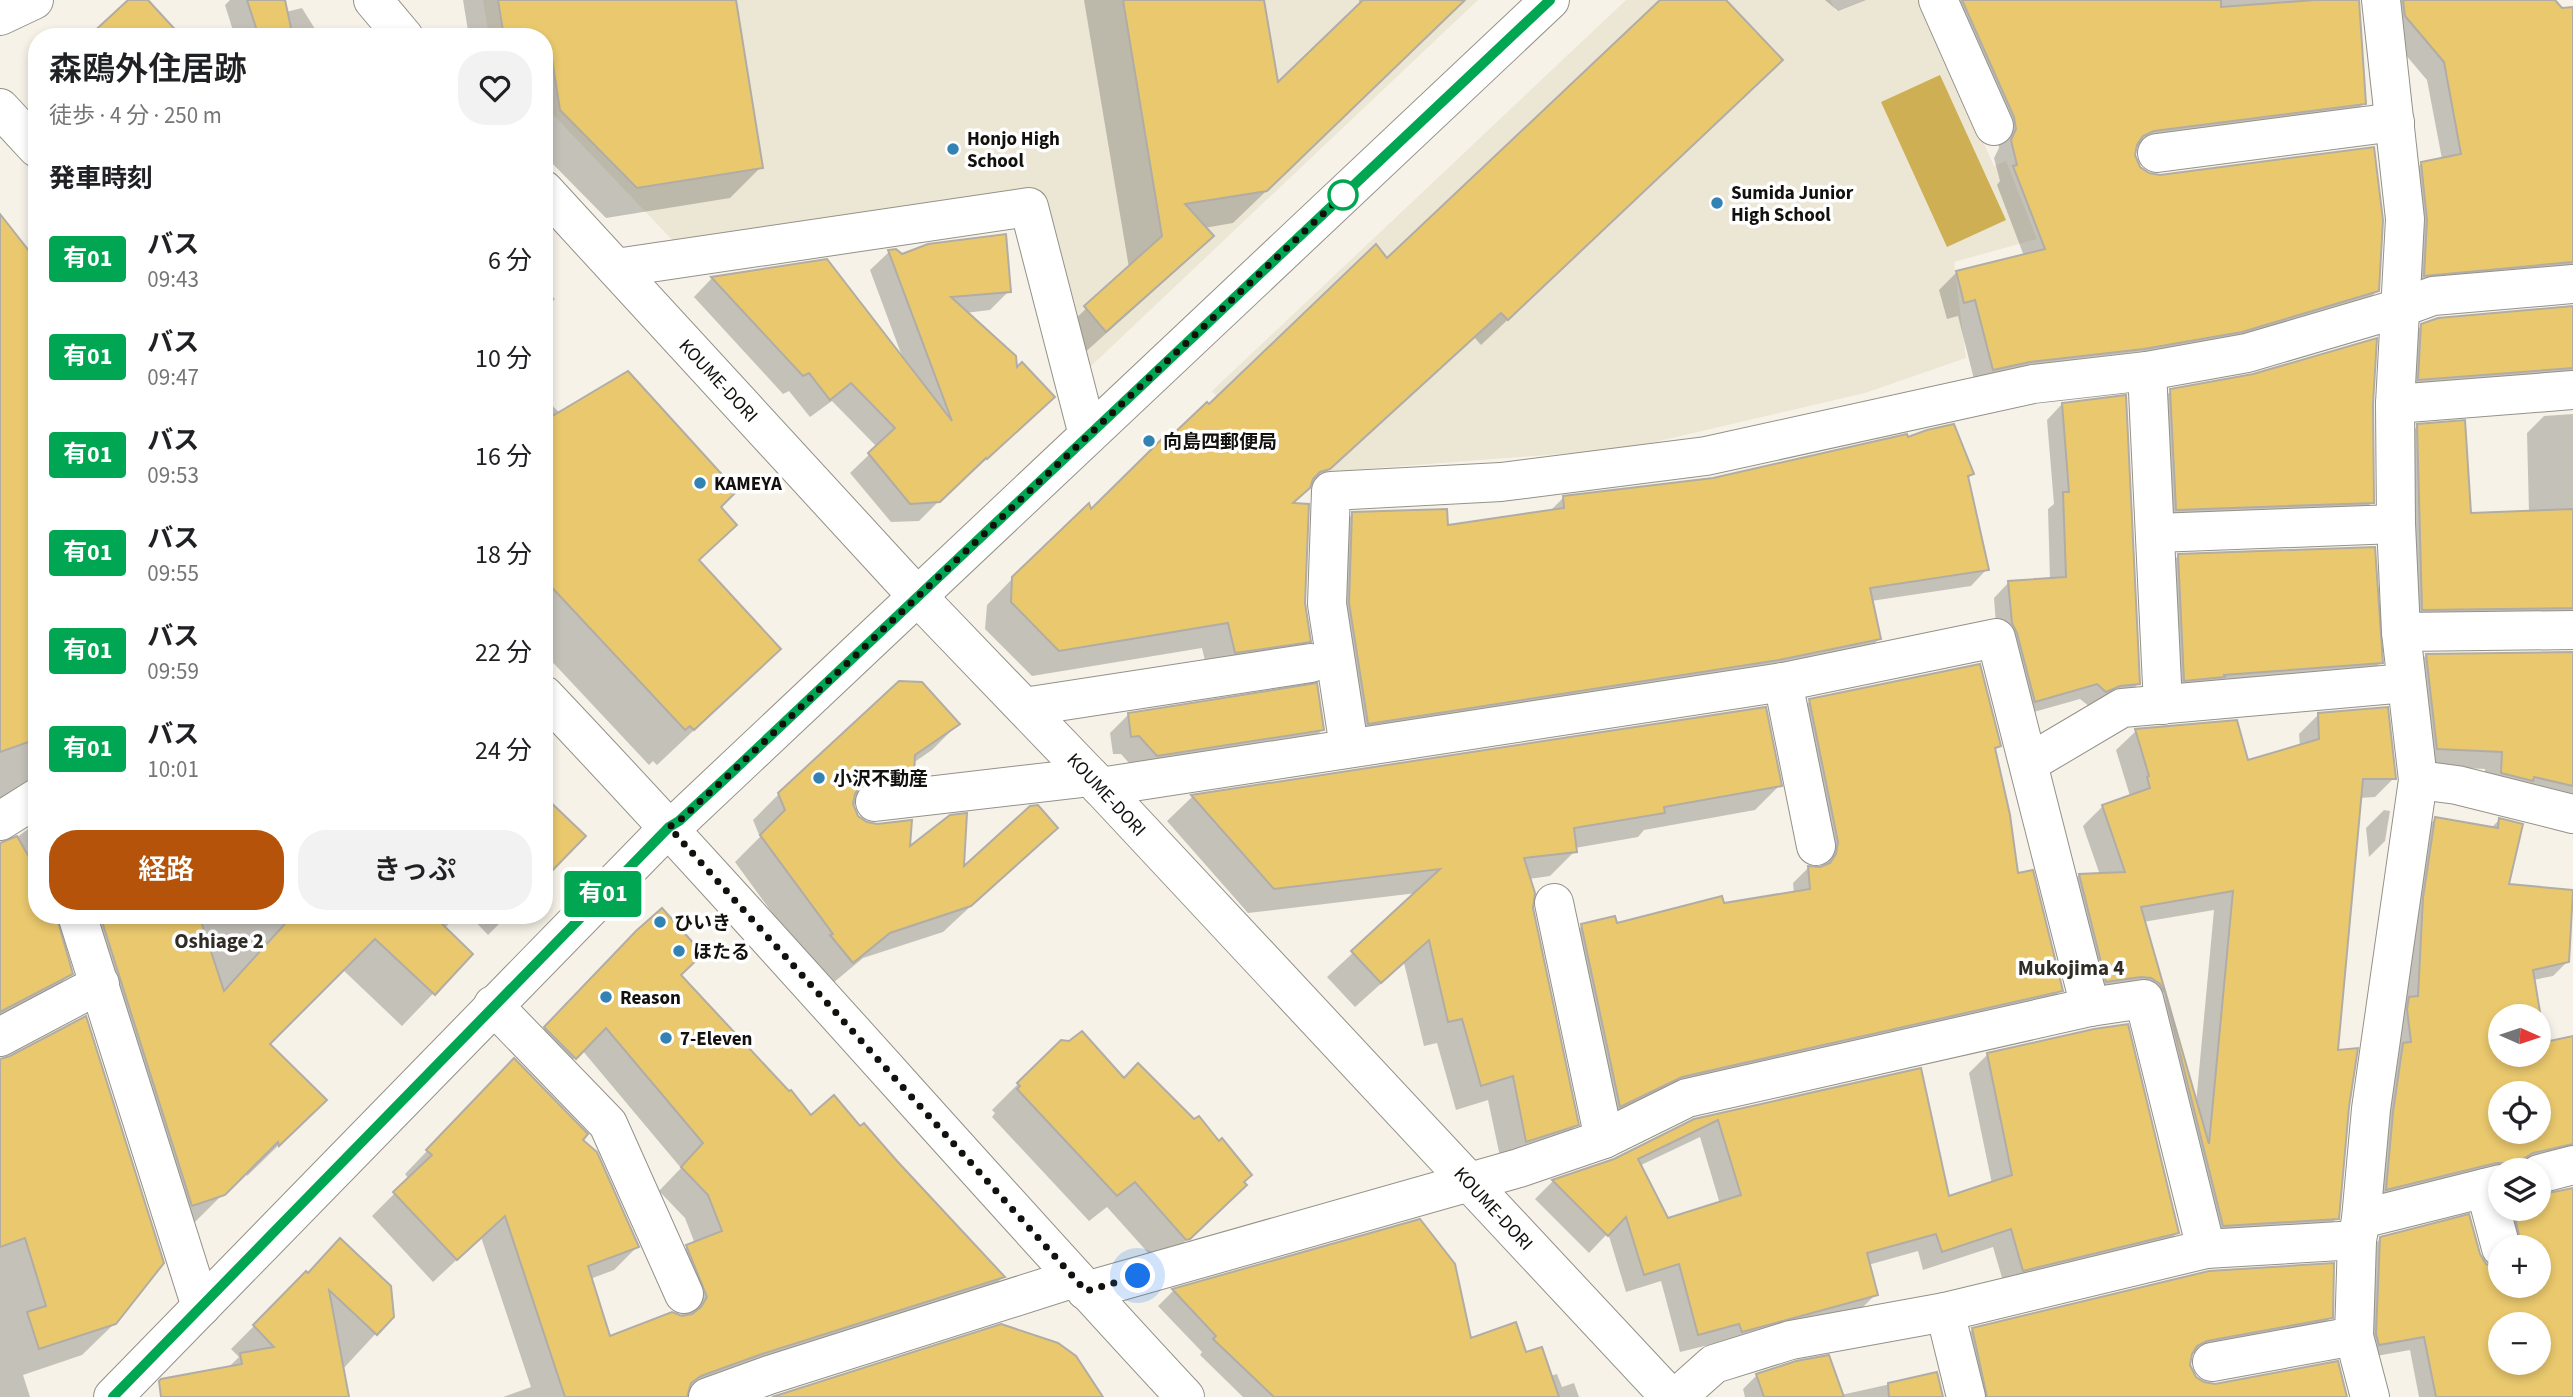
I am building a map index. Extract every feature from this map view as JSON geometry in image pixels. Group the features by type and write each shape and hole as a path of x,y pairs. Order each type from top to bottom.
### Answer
{"street":[{"path":"0,16 34,0"},
{"path":"373,0 396,28"},
{"path":"113,1397 669,827 679,821 918,597 1550,0"},
{"path":"1938,0 1994,126"},
{"path":"2370,1397 2354,1336 2359,1230 2371,1109 2418,780 2401,632 2396,524 2395,404 2405,219 2381,0"},
{"path":"0,108 28,138"},
{"path":"2157,153 2395,122"},
{"name":"KOUME-DORI","path":"553,200 918,597 1096,782 1670,1397"},
{"path":"615,268 1029,207 1088,435"},
{"path":"1349,747 1327,604 1331,491 1501,482 1706,456 2033,384 2147,371 2246,353 2433,296 2573,284"},
{"path":"2147,371 2163,705"},
{"path":"2395,404 2573,390"},
{"path":"2156,533 2396,524"},
{"path":"2401,632 2573,630"},
{"path":"876,802 1096,782 1349,747 1783,682 1996,638 2090,1007"},
{"path":"1024,706 1311,663"},
{"path":"1783,682 1816,846"},
{"path":"2029,763 2122,708 2406,683"},
{"path":"553,705 669,827 1185,1397"},
{"path":"2418,780 2456,785 2573,814"},
{"path":"0,821 28,804"},
{"path":"1554,903 1604,1139"},
{"path":"80,924 201,1307"},
{"path":"0,1037 100,984"},
{"path":"708,1397 773,1386 1081,1284 1469,1182 1604,1139 1687,1098 2090,1007 2144,999 2206,1249"},
{"path":"493,1005 608,1124 684,1294"},
{"path":"2551,1171 2573,1165"},
{"path":"1677,1397 1714,1364 1791,1340 1945,1312 2206,1249 2359,1230 2488,1188"},
{"path":"1945,1312 1966,1397"},
{"path":"2212,1362 2354,1336"}],"shaded area":[{"name":"Honjo High School","path":"483,0 1478,0 1091,366 1079,362 1037,192 678,246 553,114 553,28 488,28"},
{"name":"Sumida Junior High School","path":"1626,0 1830,0 1836,11 1864,0 1919,0 1994,166 2006,161 2037,239 1954,262 1966,358 1865,393 1625,449 1284,475 1212,391"},
{"path":"1940,75 2006,220 1947,247 1881,102"}],"building":[{"path":"128,0 148,0 174,28 98,28"},
{"path":"247,0 285,0 291,28 256,28"},
{"path":"498,0 736,0 763,168 637,188 560,110 553,65 553,28 503,28"},
{"path":"1123,0 1264,0 1278,82 1363,0 1465,0 1267,191 1185,204 1214,236 1106,332 1084,306 1162,236"},
{"path":"1660,0 1726,0 1783,60 1508,320 1501,313 1330,469 1320,472 1313,479 1310,488 1293,503 1309,504 1305,603 1311,642 1235,653 1228,623 1059,651 1011,602 1012,577 1089,503 1091,509 1167,434 1170,437 1207,402 1209,404 1376,244 1387,258"},
{"path":"1962,0 2221,0 2221,7 2315,0 2359,0 2366,104 2154,131 2143,136 2135,155 2140,167 2149,173 2160,175 2374,147 2383,220 2379,291 2242,332 2144,349 2030,362 1993,370 1975,300 1964,303 1956,271 2045,249 2013,166 2017,165 2011,140 2016,129 2014,117"},
{"path":"2403,0 2555,0 2562,8 2573,7 2573,262 2424,276 2427,220 2421,162 2461,154 2444,62 2405,16"},
{"path":"0,214 28,250 28,742 0,752"},
{"path":"1006,234 1011,292 951,297 1016,356 1017,367 1022,362 1055,397 940,502 910,504 868,453 895,428 851,383 830,400 809,373 803,376 711,277 827,259 952,421 888,250 896,249 902,254 928,244"},
{"path":"2573,306 2573,368 2418,380 2421,324 2438,318"},
{"path":"2377,338 2373,404 2374,503 2176,510 2170,389 2253,374"},
{"path":"628,371 737,491 721,507 737,525 699,560 781,649 694,730 690,726 685,730 553,589 553,416"},
{"path":"2126,395 2140,684 2120,686 2106,692 2097,684 2035,702 2012,623 2008,581 2066,577 2063,492 2069,492 2062,403"},
{"path":"2465,420 2471,513 2573,509 2573,608 2422,610 2417,424"},
{"path":"1954,424 1974,474 1968,476 1989,570 1870,588 1881,639 1779,660 1368,724 1349,603 1352,512 1447,509 1448,525 1564,508 1563,496 1713,478 1907,434 1908,437"},
{"path":"2375,547 2383,663 2224,675 2225,677 2184,681 2178,554"},
{"path":"2573,652 2573,786 2534,777 2533,781 2501,773 2502,752 2437,749 2426,654"},
{"path":"1980,664 2001,746 1995,748 2010,815 2018,873 2033,870 2063,991 1682,1077 1620,1107 1581,924 1615,916 1617,923 1722,896 1724,903 1810,889 1808,866 1820,867 1830,863 1836,854 1838,842 1809,699"},
{"path":"899,681 922,682 960,724 915,755 914,775 872,780 861,785 853,804 858,816 877,824 912,820 910,846 950,815 967,813 964,866 1030,806 1038,805 1058,828 971,906 890,933 853,963 830,935 833,934 760,835 785,810 778,793"},
{"path":"1317,683 1324,730 1157,756 1139,736 1131,737 1128,713"},
{"path":"1766,707 1782,786 1664,807 1665,813 1574,828 1577,852 1524,858 1535,893 1533,908 1579,1125 1526,1142 1513,1076 1481,1086 1462,1019 1448,1022 1429,940 1381,983 1351,951 1440,869 1274,889 1191,795"},
{"path":"2388,707 2396,779 2363,779 2338,1050 2358,1048 2349,1107 2339,1219 2223,1226 2165,993 2160,984 2151,978 2106,982 2079,874 2125,872 2102,805 2150,788 2135,729 2237,720 2248,760 2319,739 2318,713","holes":["2233,891 2209,1144 2141,907"]},
{"path":"553,805 586,836 553,870"},
{"path":"2435,817 2498,828 2499,818 2523,824 2509,884 2573,890 2569,962 2533,970 2539,1004 2488,1004 2488,1068 2552,1068 2552,1040 2573,1036 2573,1144 2533,1153 2525,1158 2488,1158 2488,1165 2386,1190 2403,1043 2411,1042 2407,1009 2409,997 2418,996 2423,898"},
{"path":"17,836 28,855 28,924 59,924 73,974 0,1012 0,843"},
{"path":"662,908 703,954 681,975 789,1091 791,1090 811,1115 834,1095 860,1126 864,1123 1005,1277 701,1376 691,1383 687,1397 565,1397 505,1216 457,1260 393,1192 432,1155 426,1150 514,1058 588,1134 583,1140 597,1152 639,1247 588,1266 610,1336 672,1312 682,1316 692,1314 701,1307 707,1297 686,1245 722,1231 708,1195 681,1167 703,1143 606,1028 576,1059 544,1027 636,931"},
{"path":"103,924 202,924 224,991 285,924 442,924 473,954 435,995 375,939 270,1044 327,1100 279,1146 278,1142 225,1195 192,1206"},
{"path":"86,1016 164,1263 116,1324 39,1349 27,1312 46,1306 25,1238 0,1247 0,1059"},
{"path":"2128,1024 2179,1233 2023,1271 2011,1229 1942,1252 1936,1234 1867,1253 1878,1295 1742,1332 1739,1324 1698,1335 1679,1264 1644,1275 1626,1217 1608,1236 1552,1180 1614,1159 1694,1119 1921,1068 1949,1196 2012,1175 1987,1053","holes":["1718,1120 1741,1195 1668,1218 1638,1159"]},
{"path":"1082,1031 1124,1078 1138,1063 1194,1119 1199,1116 1219,1141 1222,1138 1252,1175 1244,1182 1247,1185 1190,1239 1186,1240 1135,1182 1117,1196 1017,1089 1020,1086 1017,1083 1061,1040 1069,1041"},
{"path":"2573,1188 2573,1397 2436,1397 2424,1337 2379,1345 2376,1334 2380,1237 2469,1214 2480,1254 2488,1265 2488,1298 2551,1298 2551,1235 2519,1235 2516,1221 2551,1221 2551,1193"},
{"path":"1420,1219 1455,1264 1471,1338 1516,1322 1526,1352 1542,1347 1559,1397 1274,1397 1213,1339 1216,1336 1172,1289"},
{"path":"340,1238 391,1286 394,1317 377,1335 329,1290 349,1397 161,1397 161,1379 242,1364 240,1353 274,1347 253,1325 306,1271 308,1273"},
{"path":"2334,1263 2333,1318 2207,1341 2197,1346 2190,1365 2196,1377 2215,1384 2338,1361 2347,1397 1987,1397 1972,1328 2209,1271"},
{"path":"1001,1324 1058,1343 1076,1356 1103,1397 772,1397"},
{"path":"1829,1355 1844,1397 1764,1397 1756,1374 1796,1361"},
{"path":"1937,1372 1943,1397 1889,1397 1888,1383"}],"bus line":[{"name":"有01","path":"113,1397 669,827 731,773 1550,0"}],"place":[{"name":"Honjo High School","path":"953,149"},
{"name":"Sumida Junior High School","path":"1717,203"},
{"name":"向島四郵便局","path":"1149,441"},
{"name":"KAMEYA","path":"700,483"},
{"name":"小沢不動産","path":"819,778"},
{"name":"ひいき","path":"660,922"},
{"name":"ほたる","path":"679,951"},
{"name":"Reason","path":"606,997"},
{"name":"7-Eleven","path":"666,1038"}],"district":[{"name":"Oshiage 2","path":"219,941"},
{"name":"Mukojima 4","path":"2071,968"}],"route":[{"path":"1138,1276 1086,1291 669,827 731,773 1343,195"}]}
